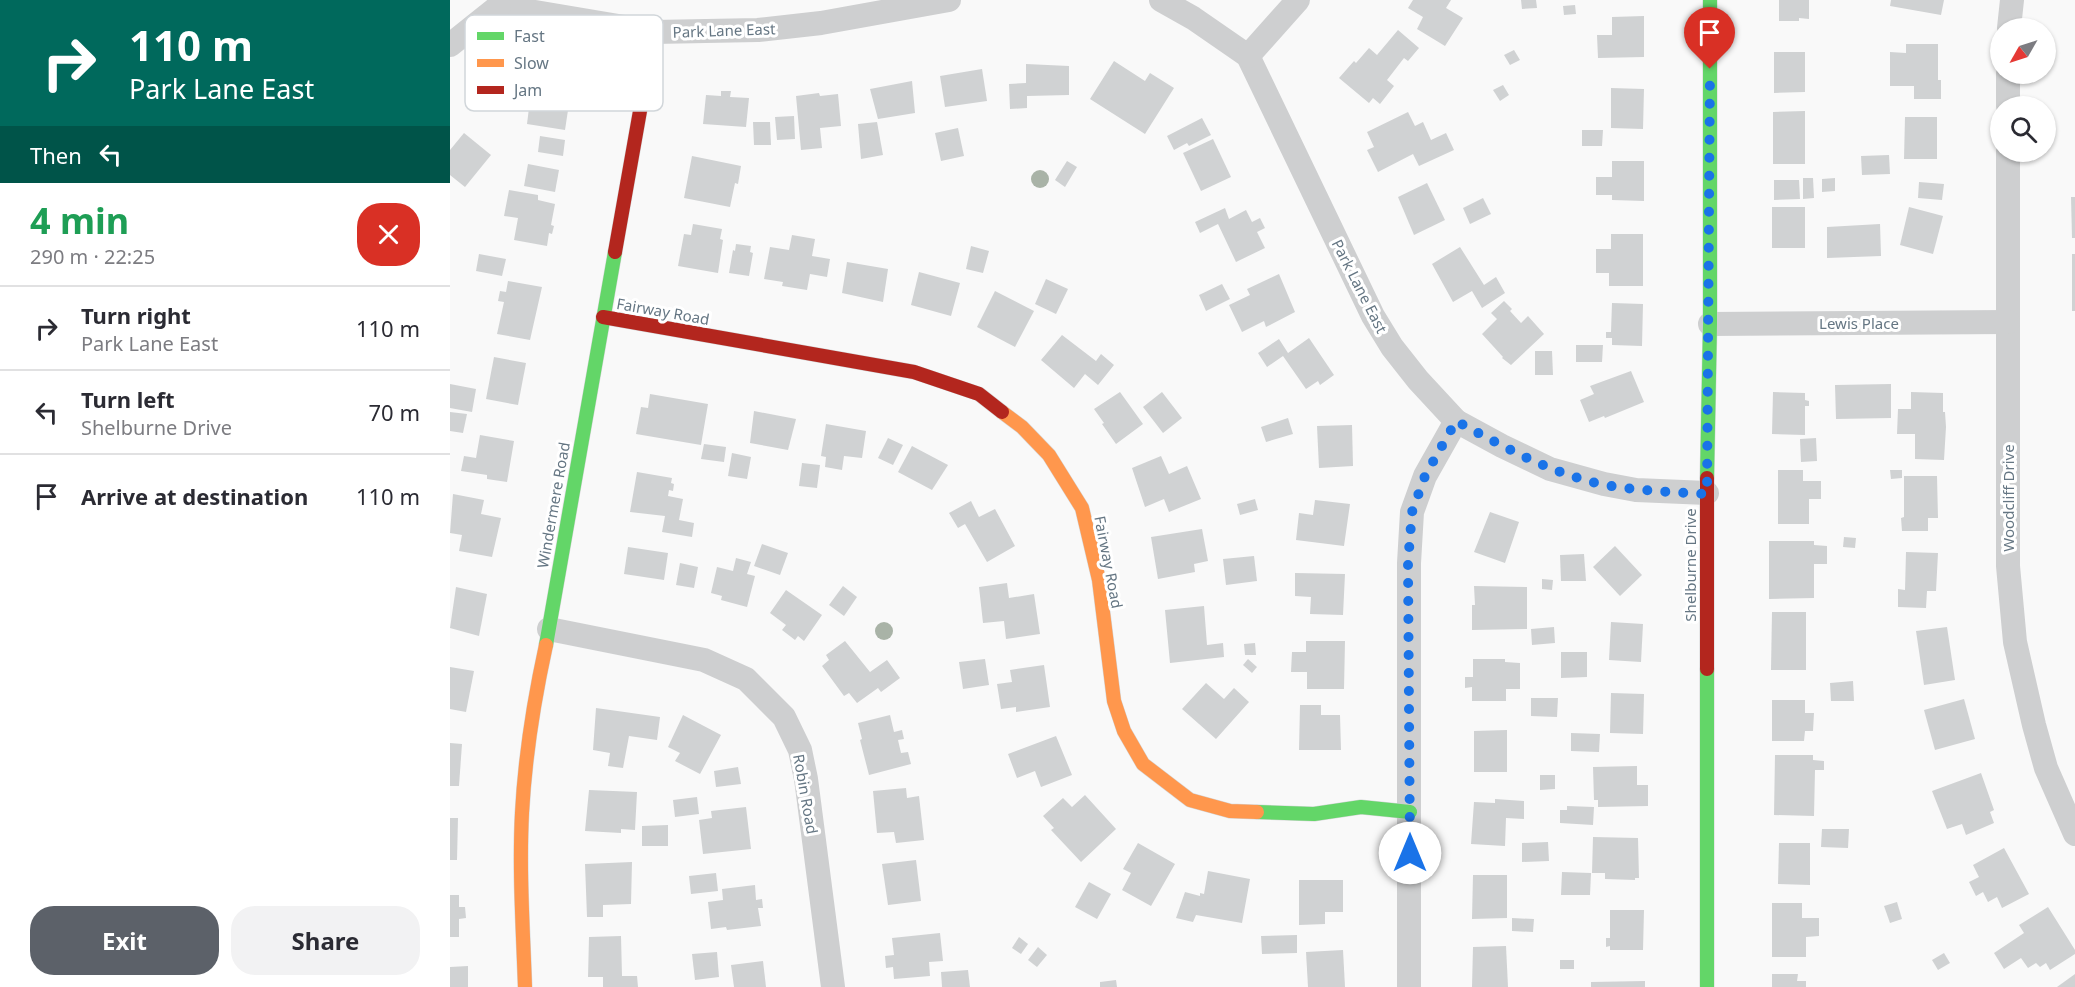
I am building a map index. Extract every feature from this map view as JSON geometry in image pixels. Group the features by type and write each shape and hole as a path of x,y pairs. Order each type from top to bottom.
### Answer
{"street":[{"name":"Park Lane East","path":"663,32 758,30 811,25 949,0"},
{"name":"Park Lane East","path":"1161,0 1193,18 1248,56 1373,316 1392,347 1418,380 1456,421 1550,469 1576,477 1636,490 1707,494"},
{"path":"1248,56 1298,0"},
{"name":"Shelburne Drive","path":"1707,987 1710,0"},
{"path":"2010,18 2012,0"},
{"name":"Park Lane East","path":"498,3 563,15"},
{"path":"484,15 498,3"},
{"path":"450,45 465,32"},
{"name":"Windermere Road","path":"525,987 521,894 522,814 530,721 549,629 640,111"},
{"name":"Woodcliff Drive","path":"2008,162 2008,566 2015,642 2046,768 2075,834"},
{"name":"Fairway Road","path":"603,317 914,372 979,394 1022,427 1049,455 1082,508 1100,580 1114,701 1124,731 1143,764 1190,800 1230,811 1314,814 1361,807 1410,812"},
{"name":"Lewis Place","path":"1710,324 2008,322"},
{"path":"1409,987 1408,563 1412,512 1425,476 1456,421"},
{"name":"Robin Road","path":"549,629 704,660 746,679 784,717 800,750 806,779 833,987"}],"building":[{"path":"1413,0 1451,0 1446,8 1463,18 1445,46 1417,29 1423,17 1408,8"},
{"path":"1521,0 1536,0 1537,8 1522,9"},
{"path":"1779,0 1809,0 1809,19 1779,21"},
{"path":"1891,0 1944,0 1941,15 1890,6"},
{"path":"1575,5 1576,14 1564,15 1563,6"},
{"path":"1644,16 1644,57 1598,58 1597,35 1612,35 1612,17"},
{"path":"1398,30 1419,48 1408,61 1404,58 1387,80 1394,86 1380,104 1373,98 1369,103 1339,78 1369,48 1377,55"},
{"path":"1906,44 1938,44 1938,80 1941,80 1941,99 1914,99 1914,86 1890,86 1890,52 1906,53"},
{"path":"1514,50 1520,60 1510,65 1504,55"},
{"path":"1774,52 1805,52 1805,92 1774,93"},
{"path":"1114,61 1145,81 1150,73 1174,88 1145,134 1090,99"},
{"path":"1026,64 1069,66 1069,95 1027,96 1027,108 1010,109 1009,84 1026,83"},
{"path":"982,69 987,101 945,107 940,76"},
{"path":"912,81 915,113 878,119 870,89"},
{"path":"1503,85 1509,95 1500,101 1493,90"},
{"path":"1611,88 1644,89 1643,129 1611,128"},
{"path":"721,91 731,91 730,97 749,98 746,127 703,124 706,95 721,96"},
{"path":"819,93 820,96 838,94 841,126 820,128 822,148 801,150 796,96"},
{"path":"529,111 568,111 565,130 527,124"},
{"path":"1805,111 1805,164 1773,164 1773,112"},
{"path":"1408,112 1415,126 1423,122 1431,140 1446,133 1454,150 1419,166 1413,154 1378,172 1367,150 1374,147 1367,132"},
{"path":"794,116 795,139 777,140 775,117"},
{"path":"1905,117 1937,117 1937,159 1904,159"},
{"path":"1202,118 1211,135 1189,146 1187,143 1174,150 1167,136"},
{"path":"753,122 770,122 771,145 754,145"},
{"path":"877,122 883,155 861,159 858,124"},
{"path":"958,128 964,156 941,161 935,133"},
{"path":"1582,130 1603,130 1602,146 1582,146"},
{"path":"464,133 491,155 465,187 450,175 450,150"},
{"path":"540,136 565,140 563,156 538,152"},
{"path":"1213,139 1231,177 1201,191 1183,153"},
{"path":"1889,155 1890,174 1862,175 1861,156"},
{"path":"692,156 741,166 730,207 684,198"},
{"path":"1067,161 1077,167 1065,187 1055,180"},
{"path":"1612,161 1644,161 1644,201 1612,200 1612,195 1596,195 1596,177 1612,177"},
{"path":"528,164 559,170 555,192 524,186"},
{"path":"1803,178 1813,178 1814,198 1803,199"},
{"path":"1835,178 1835,191 1822,192 1822,179"},
{"path":"1774,180 1799,180 1800,199 1774,200"},
{"path":"1919,182 1944,184 1942,200 1918,198"},
{"path":"1427,183 1445,220 1414,235 1398,197"},
{"path":"509,190 538,195 538,200 555,204 551,225 554,226 552,234 549,233 547,246 514,240 518,218 504,216"},
{"path":"2071,197 2075,197 2075,238 2072,238"},
{"path":"1483,198 1491,214 1470,224 1463,208"},
{"path":"1772,207 1805,207 1805,248 1772,248"},
{"path":"1909,207 1943,216 1933,254 1900,245"},
{"path":"1225,208 1229,219 1246,210 1252,222 1260,218 1265,228 1257,232 1265,248 1236,262 1218,224 1200,233 1195,222"},
{"path":"693,224 722,229 720,239 723,240 718,273 678,266 684,234 691,235"},
{"path":"1880,224 1881,256 1827,258 1827,227"},
{"path":"1611,234 1643,234 1643,286 1609,286 1609,273 1596,273 1596,249 1611,249"},
{"path":"792,235 815,239 812,256 830,259 827,277 810,274 807,290 782,286 783,282 764,279 770,247 789,250"},
{"path":"736,244 751,246 750,252 753,253 749,276 729,273"},
{"path":"971,246 989,251 983,273 966,269"},
{"path":"1460,247 1484,285 1496,277 1505,293 1482,308 1472,291 1453,302 1432,264"},
{"path":"479,254 506,259 502,276 476,271"},
{"path":"2072,254 2075,254 2075,311 2072,311"},
{"path":"847,262 888,269 883,302 842,293"},
{"path":"919,272 960,283 951,316 911,305"},
{"path":"1279,274 1295,312 1266,327 1264,321 1242,332 1229,305 1250,295 1247,289"},
{"path":"1046,279 1068,289 1056,314 1035,304"},
{"path":"508,281 542,287 530,340 497,334 504,302 498,301 500,291 506,292"},
{"path":"1222,284 1230,299 1206,311 1199,295"},
{"path":"995,291 1034,311 1015,347 977,327"},
{"path":"1504,301 1521,323 1528,316 1544,334 1511,365 1482,334 1497,319 1491,313"},
{"path":"1612,303 1643,304 1642,346 1612,345 1612,338 1606,338 1606,332 1611,332"},
{"path":"1062,335 1096,361 1101,354 1114,365 1098,385 1085,374 1074,388 1041,360"},
{"path":"1309,338 1334,375 1320,385 1318,381 1306,389 1283,356 1267,367 1258,353 1279,339 1288,353"},
{"path":"1576,345 1603,345 1602,362 1576,362"},
{"path":"1535,351 1552,351 1553,375 1535,375"},
{"path":"494,357 526,363 518,405 486,399"},
{"path":"1631,371 1644,402 1589,422 1580,400 1594,394 1590,386"},
{"path":"450,384 476,389 472,412 450,408"},
{"path":"1891,384 1891,418 1836,419 1835,385"},
{"path":"1120,392 1143,424 1116,444 1094,409"},
{"path":"1162,392 1182,418 1163,433 1143,407"},
{"path":"1773,392 1805,393 1805,400 1809,401 1809,406 1805,406 1805,435 1772,434"},
{"path":"1911,392 1943,393 1946,427 1944,460 1915,459 1915,434 1897,434 1898,409 1911,409"},
{"path":"650,394 708,404 701,445 636,434 641,407 648,408"},
{"path":"754,411 796,419 788,450 750,443"},
{"path":"450,412 467,414 463,433 450,431"},
{"path":"1288,418 1293,434 1266,442 1261,427"},
{"path":"826,424 866,431 862,458 844,456 842,470 825,467 826,457 821,456"},
{"path":"1352,425 1353,466 1319,468 1317,426"},
{"path":"480,435 514,441 507,482 487,479 487,475 461,471 464,456 476,458"},
{"path":"888,438 903,445 893,465 878,458"},
{"path":"1816,438 1817,461 1801,462 1800,439"},
{"path":"704,444 726,447 724,462 701,459"},
{"path":"912,446 948,465 932,490 898,472"},
{"path":"732,453 751,457 747,479 728,476"},
{"path":"1161,456 1169,474 1187,466 1201,499 1169,512 1164,499 1145,507 1132,468"},
{"path":"802,463 820,465 817,488 799,486"},
{"path":"1778,470 1803,470 1803,481 1821,481 1821,499 1809,499 1809,524 1778,524"},
{"path":"1890,470 1902,470 1902,478 1891,479"},
{"path":"637,472 672,478 673,491 669,490 668,496 683,499 679,520 694,523 692,537 662,532 665,516 630,512"},
{"path":"1904,476 1937,476 1938,518 1928,518 1928,531 1902,531"},
{"path":"453,494 484,500 481,514 501,518 492,557 459,551 462,535 450,533"},
{"path":"1255,499 1258,510 1240,515 1237,504"},
{"path":"1315,500 1350,504 1344,546 1296,540 1299,513 1313,515"},
{"path":"971,501 979,517 995,509 1015,546 987,562 965,524 958,528 949,513"},
{"path":"1490,512 1519,522 1505,563 1474,552"},
{"path":"1202,529 1208,561 1194,564 1195,572 1158,579 1151,537"},
{"path":"1844,537 1856,538 1855,548 1843,547"},
{"path":"1769,541 1814,541 1814,545 1827,546 1827,564 1814,564 1814,598 1769,599"},
{"path":"762,544 788,553 780,575 754,566"},
{"path":"1615,546 1642,575 1620,596 1593,567"},
{"path":"628,547 668,553 664,580 624,574"},
{"path":"1906,552 1938,553 1936,591 1927,591 1926,608 1898,607 1898,589 1905,590"},
{"path":"1584,554 1586,581 1561,581 1560,555"},
{"path":"1254,556 1257,581 1226,585 1223,559"},
{"path":"736,558 751,562 747,574 755,576 747,607 721,600 722,596 711,593 717,567 733,571"},
{"path":"680,563 698,567 694,588 676,585"},
{"path":"1295,573 1345,574 1343,615 1310,614 1311,597 1295,596"},
{"path":"1542,579 1553,580 1552,590 1542,589"},
{"path":"1007,583 1009,598 1034,594 1040,634 1006,639 1004,621 983,623 979,587"},
{"path":"843,586 857,597 844,616 829,605"},
{"path":"1474,586 1527,587 1527,629 1472,630 1472,605 1475,605"},
{"path":"456,587 487,594 479,636 450,628"},
{"path":"786,590 822,615 804,641 798,636 795,640 782,630 786,625 770,613"},
{"path":"1204,606 1207,645 1223,643 1224,657 1170,663 1165,610"},
{"path":"1772,612 1806,612 1806,670 1771,670"},
{"path":"1611,622 1643,624 1641,662 1609,660"},
{"path":"1554,627 1555,643 1532,645 1531,629"},
{"path":"1947,627 1955,680 1924,685 1916,631"},
{"path":"845,641 870,672 887,660 900,678 881,692 878,688 857,703 849,693 844,696 822,666 829,660 826,655"},
{"path":"1306,641 1345,641 1344,689 1307,689 1307,672 1291,672 1292,652 1306,652"},
{"path":"1255,643 1256,655 1245,655 1244,644"},
{"path":"1561,652 1587,652 1587,677 1561,678"},
{"path":"985,659 989,685 963,689 959,662"},
{"path":"1248,659 1257,667 1252,673 1243,665"},
{"path":"1473,659 1505,659 1505,662 1520,663 1520,689 1506,689 1506,701 1472,701 1472,687 1465,688 1465,677 1473,677"},
{"path":"1044,665 1050,707 1016,712 1016,707 1001,709 997,684 1012,682 1010,670"},
{"path":"450,667 474,671 466,712 450,709"},
{"path":"1853,681 1854,701 1831,701 1830,683"},
{"path":"1206,683 1224,699 1234,688 1249,702 1216,739 1182,709"},
{"path":"1611,693 1644,694 1643,734 1610,733"},
{"path":"1531,698 1558,698 1557,717 1531,716"},
{"path":"1964,699 1975,739 1935,750 1924,710"},
{"path":"1772,700 1805,700 1805,713 1814,713 1813,731 1805,731 1804,741 1772,741"},
{"path":"1300,705 1321,705 1321,715 1340,715 1341,750 1299,750"},
{"path":"596,708 660,717 657,740 629,736 623,768 608,766 610,753 593,750"},
{"path":"683,715 721,735 700,774 675,761 680,753 668,747"},
{"path":"890,715 894,732 902,730 904,739 898,740 901,753 908,752 911,764 869,775 858,723"},
{"path":"1507,730 1507,772 1474,772 1474,731"},
{"path":"1571,733 1600,734 1599,752 1571,751"},
{"path":"1056,736 1072,775 1041,787 1035,771 1017,778 1008,754"},
{"path":"450,743 462,744 459,786 450,786"},
{"path":"1775,755 1813,755 1813,760 1824,761 1824,770 1815,770 1814,816 1774,815"},
{"path":"1637,766 1637,785 1648,785 1648,806 1598,807 1598,800 1594,800 1593,767"},
{"path":"738,767 741,784 716,787 714,771"},
{"path":"1981,773 1994,810 1990,812 1994,823 1966,835 1962,824 1947,829 1932,791"},
{"path":"1540,775 1555,775 1555,789 1540,790"},
{"path":"906,788 907,798 919,796 924,840 896,843 894,832 877,833 873,791"},
{"path":"589,790 637,792 635,830 621,829 621,833 585,831"},
{"path":"1085,795 1116,829 1081,862 1051,830 1054,828 1043,816 1063,798 1072,807"},
{"path":"697,797 699,814 675,817 673,800"},
{"path":"1495,799 1524,801 1524,819 1506,818 1505,846 1471,844 1474,802 1495,803"},
{"path":"1567,806 1594,807 1593,825 1560,823 1560,810 1567,810"},
{"path":"746,807 751,849 703,854 699,820 712,818 711,811"},
{"path":"450,818 458,818 457,860 450,860"},
{"path":"668,825 668,846 642,846 642,826"},
{"path":"1822,829 1849,829 1848,848 1821,847"},
{"path":"1593,837 1638,838 1639,878 1635,880 1605,879 1605,873 1592,873"},
{"path":"1548,842 1549,861 1522,862 1522,843"},
{"path":"1138,843 1175,864 1151,906 1122,890 1131,873 1123,869"},
{"path":"1779,843 1810,843 1810,885 1778,884"},
{"path":"2004,848 2029,894 2002,908 1997,897 1988,902 1983,892 1976,896 1969,882 1979,877 1973,865"},
{"path":"916,860 921,901 888,905 882,864"},
{"path":"632,862 631,904 603,905 603,917 587,917 585,864"},
{"path":"1208,871 1250,879 1242,923 1196,915 1193,922 1176,918 1185,892 1200,896 1200,893 1204,894"},
{"path":"1562,872 1591,873 1590,895 1561,895"},
{"path":"716,873 718,891 691,894 689,876"},
{"path":"1473,875 1507,875 1507,918 1472,919"},
{"path":"1299,880 1343,880 1343,912 1325,912 1325,924 1299,925"},
{"path":"1089,882 1111,894 1097,919 1075,907"},
{"path":"755,885 756,900 762,899 763,908 758,908 761,926 727,930 726,927 711,929 708,902 723,900 722,889"},
{"path":"450,895 459,895 459,907 465,907 466,918 459,919 459,937 450,937"},
{"path":"1897,902 1902,919 1890,923 1884,906"},
{"path":"1772,903 1802,903 1802,918 1819,918 1819,936 1806,937 1806,957 1772,957"},
{"path":"2048,907 2075,950 2075,954 2050,970 2046,963 2040,967 2036,963 2028,968 2021,958 2004,969 1994,953 2024,933 2019,925"},
{"path":"1610,910 1644,910 1643,950 1610,950 1610,946 1606,947 1606,938 1610,938"},
{"path":"1512,918 1534,919 1533,932 1512,931"},
{"path":"940,933 943,961 929,962 930,976 894,979 893,967 886,968 885,956 894,955 892,938"},
{"path":"1297,935 1297,953 1262,954 1261,936"},
{"path":"621,936 622,976 637,976 638,987 603,987 603,977 588,977 589,937"},
{"path":"1019,937 1028,944 1021,954 1012,948"},
{"path":"1506,946 1508,987 1472,987 1473,947"},
{"path":"1038,947 1047,955 1037,967 1028,960"},
{"path":"1343,950 1345,987 1308,987 1306,952"},
{"path":"717,952 719,977 695,980 692,954"},
{"path":"1944,953 1950,963 1938,970 1932,960"},
{"path":"1560,960 1574,960 1574,969 1560,969"},
{"path":"763,961 766,987 734,987 731,965"},
{"path":"468,966 468,987 450,987 450,967"},
{"path":"968,970 970,987 942,987 941,972"},
{"path":"1772,974 1798,974 1797,981 1806,981 1806,987 1772,987"},
{"path":"2075,974 2075,987 2057,987"},
{"path":"1116,980 1117,987 1100,987 1100,982"},
{"path":"1645,981 1645,987 1591,987 1591,982"}],"traffic: fast":[{"path":"1707,478 1710,324 1710,0"},
{"path":"546,645 615,252"},
{"path":"1707,669 1707,987"},
{"path":"1257,812 1314,814 1361,807 1410,812"}],"traffic: slow":[{"path":"1002,412 1022,427 1049,455 1082,508 1099,580 1114,701 1124,731 1143,764 1190,800 1230,811 1257,812"},
{"path":"525,987 521,878 522,813 525,770 546,645"}],"traffic: jam":[{"path":"615,252 640,111"},
{"path":"603,317 914,372 979,394 1002,412"},
{"path":"1707,478 1707,669"}],"route":[{"path":"1410,853 1408,563 1412,512 1425,476 1456,421 1550,469 1576,477 1636,490 1707,494 1710,69"}]}
